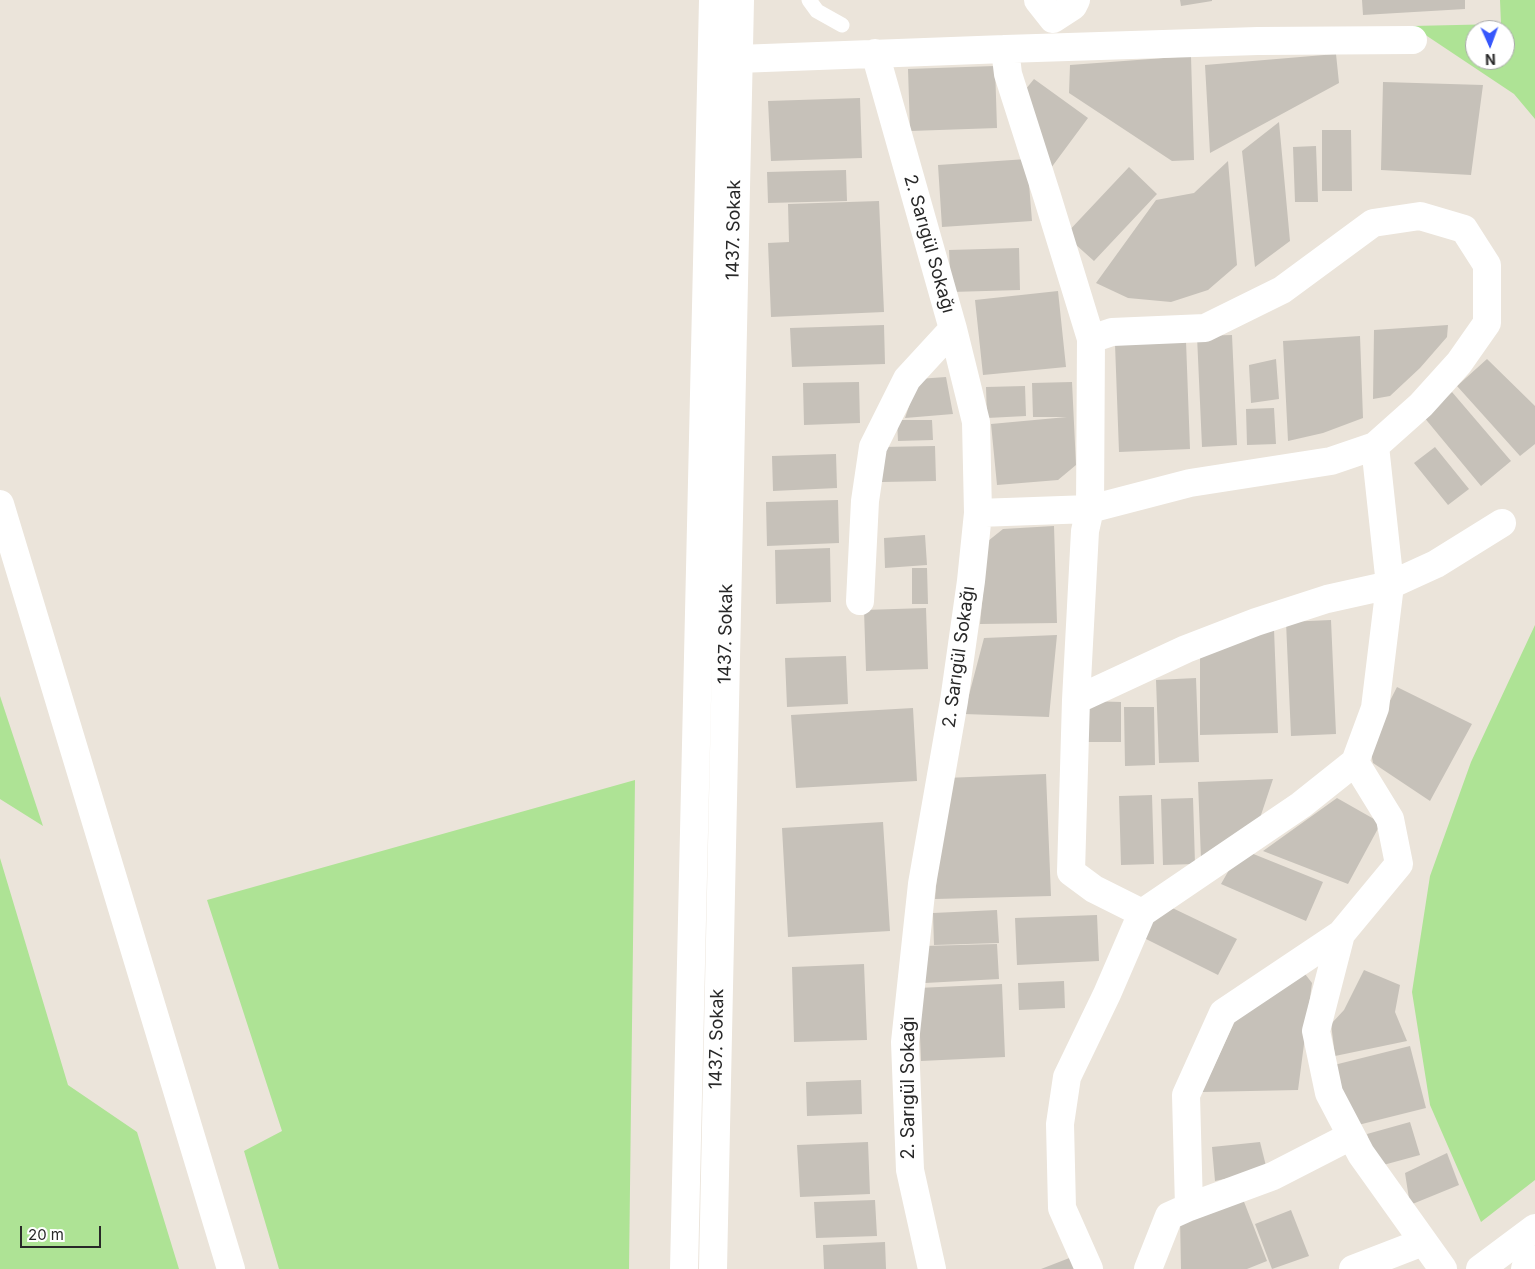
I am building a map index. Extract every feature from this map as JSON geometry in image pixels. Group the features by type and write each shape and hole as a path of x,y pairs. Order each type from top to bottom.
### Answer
{"street":[{"path":"684,1269 713,0"},
{"name":"1437. Sokak","path":"712,1269 740,0"},
{"path":"1038,0 1053,19 1073,6 1076,0"},
{"path":"738,59 1258,41 1413,40"},
{"path":"1005,49 1008,74 1048,196 1091,339 1090,509 1085,531 1076,700 1071,872 1094,889 1142,913"},
{"name":"2. Sarıgül Sokağı","path":"874,53 953,330 976,422 978,513 971,581 954,701 922,884 905,1042 910,1170 932,1269"},
{"path":"978,513 1090,509 1190,483 1331,461 1375,446 1427,398 1459,363 1487,324 1487,265 1464,229 1420,216 1373,223 1282,290 1205,328 1112,332 1091,339"},
{"path":"860,601 865,500 873,447 907,379 953,330"},
{"path":"1089,1269 1062,1208 1060,1124 1067,1077 1107,994 1142,913 1301,805 1355,762 1375,708 1390,585 1375,446"},
{"path":"0,504 231,1269"},
{"path":"1076,700 1186,649 1256,622 1327,599 1390,585 1436,564 1502,524"},
{"path":"1189,1207 1186,1094 1224,1013 1341,934 1398,864 1390,819 1355,762"},
{"path":"1341,934 1316,1031 1329,1093 1361,1154 1443,1269"},
{"path":"1148,1269 1169,1216 1273,1176 1351,1136"},
{"path":"1480,1269 1535,1228"},
{"path":"1353,1269 1423,1242"},
{"path":"1525,1269 1535,1260"}],"lane":[{"path":"809,0 817,11 842,25"}],"green space":[{"path":"1500,0 1535,0 1535,119 1514,94 1478,70 1515,70 1515,20 1501,20"},
{"path":"1465,25 1465,61 1412,26"},
{"path":"1535,625 1535,1180 1481,1222 1430,1105 1412,992 1430,876 1471,762"},
{"path":"0,696 43,826 0,799"},
{"path":"635,780 629,1269 279,1269 244,1151 282,1131 207,900"},
{"path":"0,858 68,1085 137,1132 179,1269 0,1269"}],"building":[{"path":"1180,0 1212,0 1212,1 1181,6"},
{"path":"1362,0 1465,0 1465,9 1363,15"},
{"path":"1336,54 1339,83 1210,153 1205,65"},
{"path":"1191,56 1194,160 1172,161 1069,93 1070,65"},
{"path":"995,66 997,128 910,131 908,69"},
{"path":"1034,79 1088,118 1051,168 1021,95"},
{"path":"1383,82 1483,85 1471,175 1381,170"},
{"path":"860,98 862,158 771,161 768,101"},
{"path":"1279,122 1290,241 1255,267 1242,151"},
{"path":"1322,130 1351,130 1352,191 1322,191"},
{"path":"1316,146 1318,202 1295,202 1293,147"},
{"path":"1027,159 1032,221 942,227 938,165"},
{"path":"1228,161 1237,265 1208,290 1171,302 1128,298 1096,283 1156,200 1194,193"},
{"path":"1129,167 1157,194 1094,261 1065,235"},
{"path":"846,170 847,201 768,203 767,172"},
{"path":"879,201 884,312 771,317 768,243 789,242 788,204"},
{"path":"1019,248 1020,290 951,292 949,250"},
{"path":"1058,291 1066,367 983,375 975,300"},
{"path":"884,325 885,364 792,367 790,328"},
{"path":"1448,325 1447,337 1420,368 1390,396 1373,399 1374,330"},
{"path":"1232,335 1237,445 1202,447 1197,336"},
{"path":"1360,336 1363,418 1323,433 1288,441 1283,341"},
{"path":"1186,341 1190,449 1119,452 1115,344"},
{"path":"1276,359 1279,399 1251,403 1249,365"},
{"path":"1487,359 1535,406 1535,444 1520,456 1457,386"},
{"path":"946,377 953,414 905,418 918,379"},
{"path":"859,382 860,423 804,425 803,383"},
{"path":"1072,382 1076,465 1058,480 997,485 991,424 1067,417 1033,417 1032,383"},
{"path":"1025,386 1026,416 987,418 986,387"},
{"path":"1452,392 1511,461 1481,486 1423,416"},
{"path":"1274,408 1276,444 1247,445 1246,409"},
{"path":"897,420 932,420 933,440 898,441"},
{"path":"935,446 936,481 882,482 881,447"},
{"path":"1435,447 1469,489 1448,505 1414,463"},
{"path":"836,454 837,488 773,491 772,456"},
{"path":"838,500 839,543 767,546 766,502"},
{"path":"1054,526 1057,623 980,624 988,541 1003,529"},
{"path":"925,535 927,565 885,568 884,538"},
{"path":"830,548 831,602 776,604 775,550"},
{"path":"912,568 927,568 928,604 912,604"},
{"path":"926,608 928,669 866,671 864,610"},
{"path":"1331,620 1336,734 1291,736 1286,622"},
{"path":"1274,629 1278,733 1200,735 1200,651"},
{"path":"1057,635 1049,717 964,714 984,638"},
{"path":"846,656 848,704 787,707 785,658"},
{"path":"1196,678 1199,762 1159,763 1156,680"},
{"path":"1397,687 1472,724 1430,801 1373,763 1369,742"},
{"path":"1087,701 1121,702 1121,742 1087,742"},
{"path":"1124,707 1154,707 1155,765 1125,766"},
{"path":"913,708 917,781 796,788 791,715"},
{"path":"1046,774 1051,896 935,899 945,778"},
{"path":"1273,779 1256,830 1201,859 1198,782"},
{"path":"1152,795 1154,864 1121,865 1119,796"},
{"path":"1193,798 1195,864 1163,865 1161,799"},
{"path":"1337,798 1381,823 1348,884 1263,851"},
{"path":"883,822 890,931 788,937 782,828"},
{"path":"1241,849 1323,882 1306,921 1221,884"},
{"path":"1162,903 1237,939 1218,975 1144,938"},
{"path":"997,910 999,943 934,945 933,913"},
{"path":"1097,915 1099,961 1017,965 1015,918"},
{"path":"997,944 999,979 925,983 923,946"},
{"path":"864,964 867,1040 794,1042 792,967"},
{"path":"1302,970 1312,983 1298,1090 1202,1092 1240,1010"},
{"path":"1364,970 1400,985 1395,1012 1407,1041 1335,1056 1331,1024 1344,1010"},
{"path":"1064,981 1065,1008 1019,1010 1018,983"},
{"path":"1002,984 1005,1057 921,1061 918,988"},
{"path":"1410,1046 1426,1108 1350,1127 1334,1065"},
{"path":"861,1080 862,1114 807,1116 806,1082"},
{"path":"1410,1122 1420,1155 1376,1167 1367,1134"},
{"path":"868,1142 870,1194 800,1197 797,1145"},
{"path":"1260,1142 1267,1170 1215,1181 1212,1147"},
{"path":"1447,1153 1459,1185 1410,1205 1405,1173"},
{"path":"1241,1194 1267,1261 1247,1269 1181,1269 1180,1218"},
{"path":"875,1200 877,1236 816,1238 814,1202"},
{"path":"1291,1210 1309,1256 1272,1269 1255,1224"},
{"path":"885,1242 886,1269 824,1269 823,1245"},
{"path":"1072,1257 1076,1269 1041,1269"}]}
